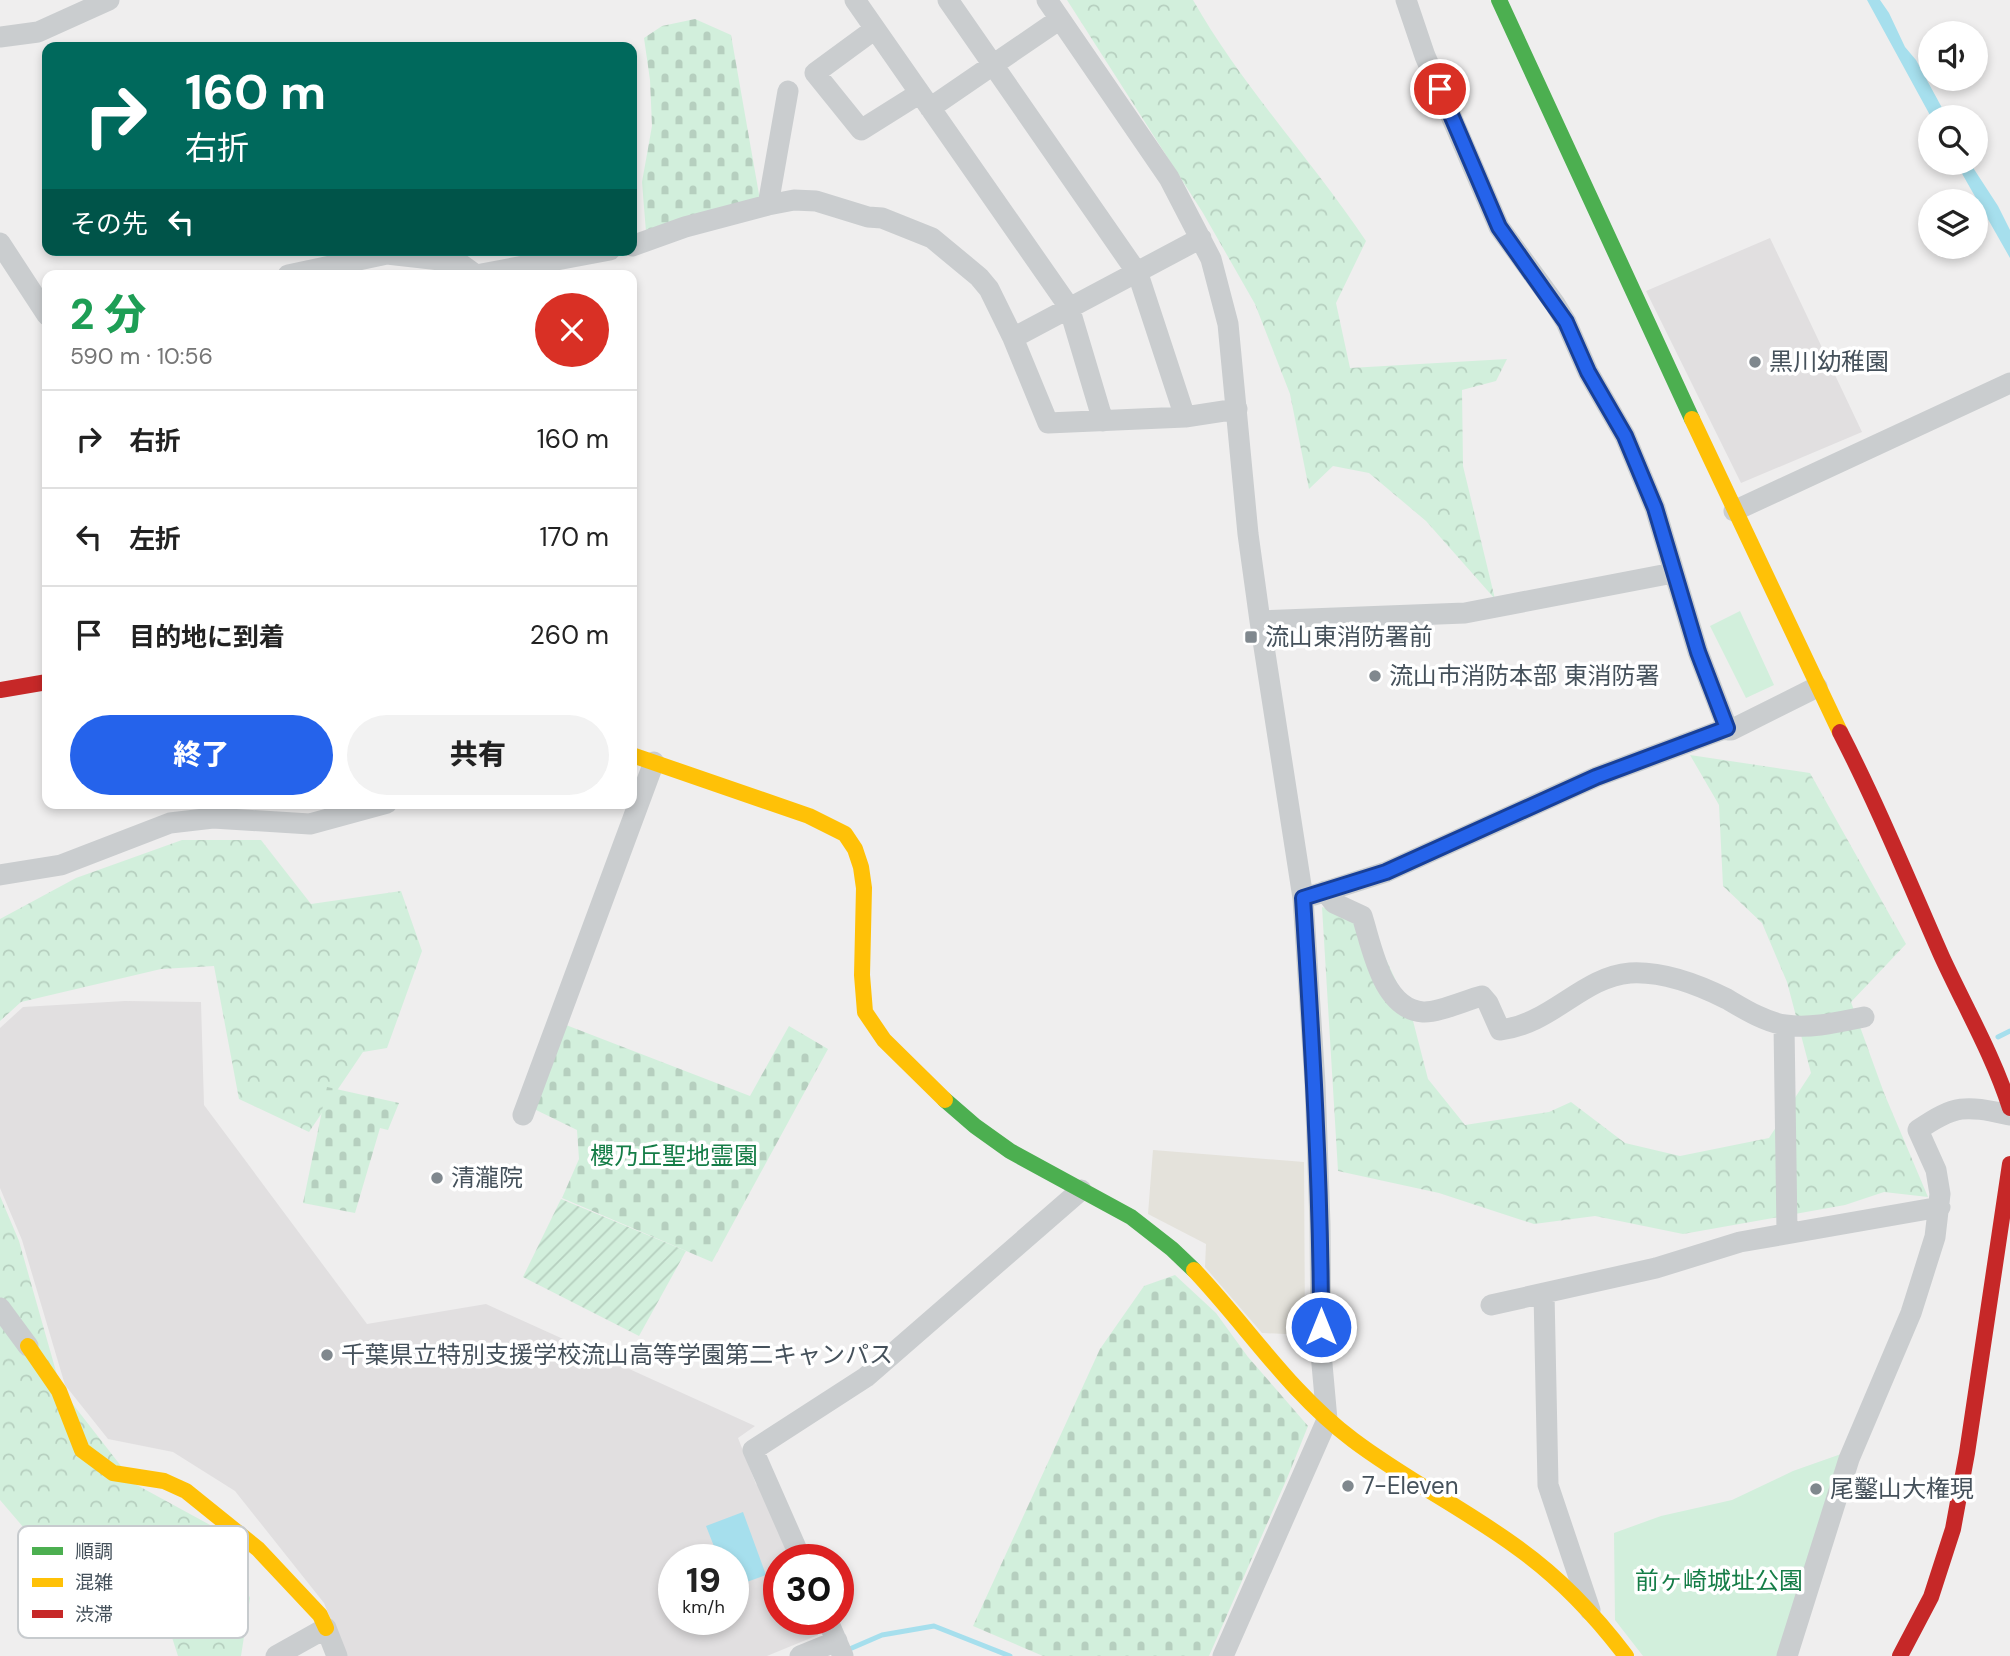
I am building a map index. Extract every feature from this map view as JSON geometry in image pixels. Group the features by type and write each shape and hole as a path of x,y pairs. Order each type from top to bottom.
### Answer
{"street":[{"path":"0,37 38,32 109,0"},
{"path":"855,0 1069,307 1103,421"},
{"path":"948,0 1138,274 1185,417"},
{"path":"1047,0 1169,178 1211,259 1228,324 1248,534 1303,898 1315,1084 1321,1353 1327,1420 1223,1656"},
{"path":"1406,0 1425,56 1499,227 1566,322 1588,372 1625,436 1655,508 1673,573 1727,728"},
{"path":"1499,0 1734,511 1862,775 1944,960 2000,1077 2010,1108"},
{"path":"875,29 815,73 861,130 925,101 992,65 1060,19"},
{"path":"768,205 788,91"},
{"path":"637,244 685,227 794,200 816,201 868,217 882,218 932,238 979,277 989,289 1013,338 1048,423 1185,417 1237,409"},
{"path":"1013,338 1138,274 1201,238"},
{"path":"0,243 42,307"},
{"path":"309,270 369,256"},
{"path":"415,256 458,262 469,270"},
{"path":"503,270 578,256"},
{"path":"1734,511 2010,383"},
{"path":"1260,621 1465,613 1673,573"},
{"path":"0,690 42,682"},
{"path":"1303,898 1386,872 1596,777 1727,728 1731,730 1817,687"},
{"path":"637,757 726,785 815,818 844,834 860,858 863,891 861,975 865,1014 887,1042 978,1129 1009,1151 1145,1226 1172,1248 1236,1317 1286,1380 1327,1420 1375,1457 1523,1552 1590,1612 1626,1656"},
{"path":"637,808 654,762"},
{"path":"0,875 61,865 170,823 213,818 310,824 365,809"},
{"path":"523,1115 637,809"},
{"path":"1325,891 1334,903 1362,916 1388,991 1413,1010 1425,1012 1482,996 1500,1030 1514,1028 1544,1016 1606,977 1640,974 1699,986 1784,1026 1833,1023 1864,1017"},
{"path":"1784,1026 1787,1232"},
{"path":"1787,1656 1849,1459 1921,1284 1935,1237 1940,1207 1936,1170 1918,1130 1951,1110 1967,1107 2010,1115"},
{"path":"1900,1656 1931,1597 1953,1529 1967,1453 2010,1164"},
{"path":"794,1544 753,1450 866,1377 1081,1190"},
{"path":"1491,1305 1656,1268 1740,1242 1940,1207"},
{"path":"1544,1293 1548,1485 1590,1612"},
{"path":"0,1308 59,1391 82,1450 113,1473 164,1481 186,1491 230,1526"},
{"path":"248,1541 320,1615 337,1656"},
{"path":"276,1656 326,1628"},
{"path":"800,1656 840,1648"}],"shaded area":[{"name":"黒川幼稚園","path":"1770,238 1862,432 1741,483 1646,291"},
{"name":"千葉県立特別支援学校流山高等学園第二キャンパス","path":"125,1001 201,1002 204,1105 367,1324 486,1304 755,1426 738,1438 756,1484 764,1489 785,1544 763,1544 763,1635 818,1635 767,1656 346,1656 324,1603 235,1491 173,1452 108,1439 65,1385 22,1240 0,1188 0,1028 23,1007"},
{"path":"1153,1150 1304,1162 1305,1335 1262,1333 1205,1267 1206,1244 1148,1214"}],"green space":[{"path":"1067,0 1193,0 1233,62 1366,241 1336,303 1350,368 1507,359 1496,381 1462,390 1463,466 1495,599 1426,521 1369,473 1333,466 1309,489 1290,394 1255,304 1203,213"},
{"path":"695,19 731,35 760,200 646,232 642,182 652,126 650,80 644,38 662,26"},
{"path":"1740,611 1774,685 1746,698 1710,626"},
{"path":"1690,755 1810,773 1906,944 1851,1002 1884,1093 1928,1197 1884,1192 1845,1205 1683,1234 1595,1216 1534,1224 1439,1193 1338,1171 1322,907 1369,923 1411,1013 1428,1079 1465,1125 1549,1112 1571,1102 1625,1143 1680,1156 1769,1138 1811,1073 1787,982 1762,923 1723,886 1719,805"},
{"path":"182,840 261,840 311,904 401,891 422,951 387,1048 363,1052 309,1132 239,1099 214,966 161,969 21,1002 0,1021 0,919 76,878"},
{"name":"櫻乃丘聖地霊園","path":"566,1025 750,1096 789,1026 828,1049 712,1262 562,1198 579,1159 577,1130 532,1108"},
{"path":"327,1087 399,1103 388,1130 380,1128 355,1213 303,1203"},
{"path":"0,1196 19,1241 61,1389 135,1484 212,1526 22,1526 0,1500"},
{"path":"561,1199 686,1251 639,1336 523,1277"},
{"path":"1175,1275 1216,1313 1248,1357 1308,1426 1209,1656 1043,1656 973,1626 1100,1349 1144,1286"},
{"name":"前ヶ崎城址公園","path":"1844,1453 1779,1656 1643,1656 1615,1620 1614,1533 1661,1516 1732,1500 1793,1471"},
{"path":"172,1638 244,1638 241,1656 178,1656"}],"water":[{"path":"1867,0 1880,0 1905,47 1918,64 1918,91 1933,91 1940,105 1924,105"},
{"path":"1963,175 1978,175 1987,189 1971,189"},
{"path":"1988,191 2010,230 2010,258 1988,219"},
{"path":"743,1512 763,1567 763,1576 749,1581 749,1544 713,1544 706,1526"}],"waterway":[{"path":"1998,1037 2010,1031"},
{"path":"845,1651 882,1635 934,1626 1010,1656"}],"traffic: fast":[{"path":"1499,0 1692,419"},
{"path":"945,1100 1010,1151 1131,1217 1194,1270"}],"traffic: slow":[{"path":"1692,419 1840,732"},
{"path":"637,757 809,816 845,834 855,849 864,888 862,975 865,1012 884,1040 945,1100"},
{"path":"1194,1270 1289,1381 1330,1422 1373,1455 1477,1520 1533,1560 1576,1598 1626,1656"},
{"path":"28,1346 59,1391 82,1450 113,1473 164,1481 186,1491 229,1526"},
{"path":"248,1541 320,1615 326,1628"}],"traffic: jam":[{"path":"0,690 42,683"},
{"path":"1840,732 1987,1050 2010,1108"},
{"path":"1900,1656 1931,1597 1953,1529 1967,1453 2010,1164"}],"place":[{"name":"黒川幼稚園","path":"1755,362"},
{"name":"流山東消防署前","path":"1251,637"},
{"name":"流山市消防本部 東消防署","path":"1375,676"},
{"name":"清瀧院","path":"437,1178"},
{"name":"千葉県立特別支援学校流山高等学園第二キャンパス","path":"327,1355"},
{"name":"7-Eleven","path":"1348,1486"},
{"name":"尾鑿山大権現","path":"1816,1489"}],"route":[{"path":"1321,1327 1315,1084 1303,898 1386,872 1596,777 1727,728 1698,652 1655,508 1625,436 1588,372 1566,322 1499,227 1440,89"}]}
